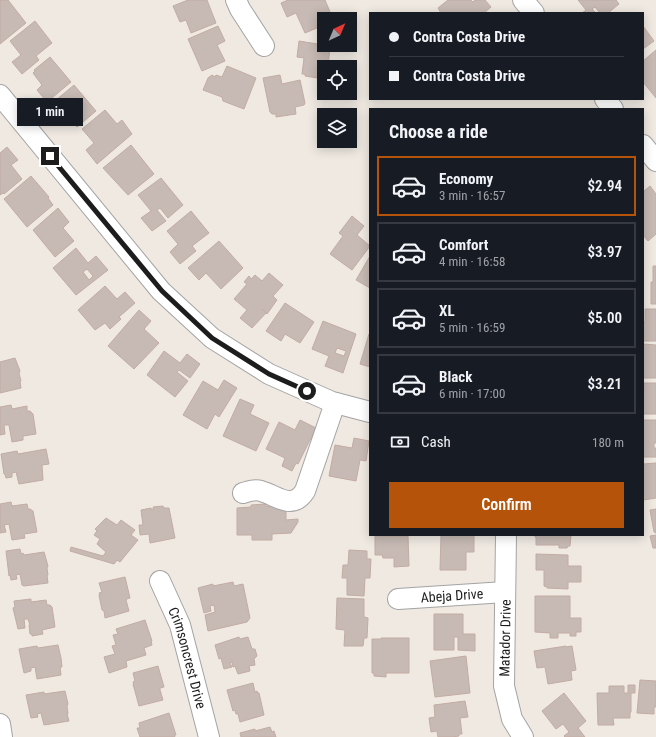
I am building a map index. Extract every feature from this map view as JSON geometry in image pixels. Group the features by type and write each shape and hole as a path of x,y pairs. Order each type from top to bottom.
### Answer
{"street":[{"path":"236,0 240,9 264,46"},
{"path":"523,0 533,12"},
{"path":"0,95 162,291 212,338 269,374 335,403 369,412"},
{"path":"606,100 612,108"},
{"path":"243,493 252,490 260,491 287,501 295,502 301,498 305,491 335,403"},
{"name":"Matador Drive","path":"506,536 504,686 512,719 523,737"},
{"name":"Crimsoncrest Drive","path":"160,581 180,626 209,737"},
{"name":"Abeja Drive","path":"398,599 506,592"},
{"path":"0,724 2,737"}],"building":[{"path":"0,0 8,0 26,23 0,44"},
{"path":"188,0 207,0 216,23 191,33 186,20 180,22 173,6"},
{"path":"288,0 325,0 330,12 317,12 317,28 305,33 296,13 287,17 281,3"},
{"path":"448,0 471,0 473,2 475,0 485,0 491,7 485,12 440,12 438,8"},
{"path":"578,0 616,0 619,4 609,12 599,12 595,7 592,9 595,12 583,12 586,10"},
{"path":"35,21 52,43 36,56 39,60 22,74 12,62 21,55 10,41"},
{"path":"218,26 225,41 217,45 225,61 202,71 188,39"},
{"path":"644,27 654,41 644,48"},
{"path":"299,41 317,44 317,52 329,52 329,60 317,60 317,78 302,74 304,58 297,57"},
{"path":"656,50 656,98 644,83 644,60"},
{"path":"50,57 71,82 47,102 37,90 42,85 33,73 35,71 34,70"},
{"path":"227,66 256,78 244,109 223,101 222,97 203,90 208,78 212,75 215,77 216,75 222,77"},
{"path":"280,75 282,84 300,80 305,103 304,105 295,107 296,114 276,117 276,114 272,114 270,112 263,78"},
{"path":"74,85 96,111 77,127 66,113 60,118 49,106"},
{"path":"105,110 117,124 122,120 132,134 97,164 86,150 94,143 82,129"},
{"path":"131,145 154,174 128,195 103,168"},
{"path":"7,147 18,160 11,165 22,179 4,194 3,193 0,195 0,153"},
{"path":"31,176 49,197 48,198 53,205 27,227 4,199"},
{"path":"161,178 183,205 168,218 160,208 157,210 166,221 152,231 141,218 151,211 138,195"},
{"path":"650,186 656,194 656,234 648,241 644,236 644,191"},
{"path":"58,208 69,222 63,228 74,241 55,257 33,230"},
{"path":"191,211 209,233 192,246 196,251 180,264 170,252 178,244 167,231"},
{"path":"352,216 364,226 357,235 369,245 369,247 352,270 330,254 343,236 339,233"},
{"path":"219,241 243,268 221,289 206,273 199,280 188,268"},
{"path":"76,248 88,263 96,256 108,270 76,295 53,268","holes":["87,269 93,276 89,280 83,272"]},
{"path":"369,258 369,287 356,280"},
{"path":"653,266 656,266 656,304 651,304"},
{"path":"269,273 283,285 273,296 277,300 267,314 266,313 252,328 240,318 247,310 234,299 247,284 244,282 249,276 251,279 255,275 262,281"},
{"path":"105,286 117,299 125,292 135,303 119,317 121,319 110,329 105,323 95,330 78,310"},
{"path":"285,303 314,322 300,343 285,334 281,341 266,331"},
{"path":"645,309 656,309 656,341 644,341"},
{"path":"139,310 151,321 144,329 159,343 134,369 108,346"},
{"path":"323,321 356,334 343,373 325,366 329,356 312,349","holes":["337,348 346,351 344,356 335,353"]},
{"path":"369,334 369,367 360,364"},
{"path":"644,344 656,345 656,378 644,378"},
{"path":"164,351 180,363 187,354 200,364 190,378 179,370 177,372 188,381 175,397 147,375"},
{"path":"15,358 20,371 21,388 0,393 0,362"},
{"path":"224,380 237,388 219,417 215,414 207,429 183,415 203,381 218,390"},
{"path":"644,383 656,383 656,414 644,414"},
{"path":"240,399 254,405 250,414 269,423 256,451 223,436"},
{"path":"11,405 12,409 27,406 27,411 30,411 33,414 36,434 23,436 23,440 12,442 9,425 4,425 5,434 0,435 0,407"},
{"path":"300,420 316,428 298,464 296,463 292,471 282,466 285,458 266,449 279,422 295,430"},
{"path":"644,420 656,420 656,443 654,443 654,448 656,448 656,457 644,457"},
{"path":"354,438 369,441 366,461 360,460 356,481 329,476 335,445 352,448"},
{"path":"46,449 49,464 42,465 43,480 19,484 16,472 12,473 12,477 6,478 1,454 17,451 18,454"},
{"path":"656,463 656,498 644,500 644,464"},
{"path":"11,502 12,506 27,504 28,509 33,511 37,532 24,534 25,538 12,540 9,524 4,525 6,532 0,533 0,504"},
{"path":"265,504 266,506 286,506 286,520 298,519 298,522 291,533 272,534 272,540 252,540 252,535 237,535 237,508"},
{"path":"163,506 164,508 169,508 175,538 150,543 149,534 140,535 139,525 143,525 141,510 151,508 154,509 153,507"},
{"path":"656,509 656,533 654,532 650,510"},
{"path":"106,518 117,525 121,520 135,530 131,535 138,540 120,562 117,560 114,564 70,551 71,547 103,556 106,552 97,544 100,539 94,535 97,531 95,529"},
{"path":"656,535 656,548 653,548 650,536"},
{"path":"375,536 408,536 409,566 394,567 394,558 383,558 382,555 375,555"},
{"path":"441,536 474,536 474,552 466,552 466,570 440,570"},
{"path":"571,536 570,546 567,548 559,548 559,545 536,545 535,537"},
{"path":"20,549 21,554 23,553 24,555 44,552 48,566 48,583 24,586 22,585 20,574 16,575 17,579 11,580 10,575 9,576 6,551"},
{"path":"349,550 367,551 367,559 371,559 370,578 365,578 364,596 347,595 347,578 342,578 343,565 348,565"},
{"path":"536,554 568,555 568,566 581,566 581,582 568,582 568,589 547,588 544,586 544,570 536,570"},
{"path":"125,577 130,598 126,600 129,611 105,618 99,595 99,593 102,592 99,583"},
{"path":"233,582 234,586 243,584 250,618 247,622 208,631 205,615 215,612 214,605 210,606 211,611 204,613 198,588 213,584 213,586"},
{"path":"535,596 570,596 570,618 581,618 581,632 576,632 576,636 570,636 570,633 558,633 558,638 550,638 550,633 535,632"},
{"path":"337,598 364,599 364,617 368,618 367,638 364,638 363,646 344,646 345,630 336,629"},
{"path":"31,599 31,602 46,600 47,605 52,607 55,627 42,630 43,634 32,636 32,634 30,634 28,619 24,619 25,628 18,629 13,608 15,607 14,601"},
{"path":"434,614 463,614 463,634 475,634 475,651 458,650 458,637 454,637 454,650 434,650"},
{"path":"145,620 152,641 152,645 144,648 146,655 126,661 127,667 109,673 104,657 115,654 112,646 116,645 113,635 118,634 116,629"},
{"path":"239,637 240,639 248,637 252,649 255,649 257,656 254,659 255,665 249,666 250,671 238,674 235,666 233,667 232,662 230,663 232,667 224,669 215,645"},
{"path":"409,638 409,673 386,673 386,677 374,676 374,673 372,673 372,639"},
{"path":"58,645 62,667 60,667 61,675 37,679 35,667 31,668 31,671 24,673 19,649"},
{"path":"572,646 576,670 571,671 572,680 548,684 545,667 537,668 534,651"},
{"path":"466,656 470,693 435,697 430,661"},
{"path":"158,666 164,687 160,688 163,700 139,706 133,684 135,681 133,673"},
{"path":"640,680 656,681 656,707 654,707 654,714 637,713"},
{"path":"253,683 255,692 257,691 259,693 264,715 240,722 238,714 236,714 235,710 233,711 227,690"},
{"path":"628,685 635,685 635,693 631,693 630,718 613,718 614,725 598,725 597,693 609,693 609,686 624,686 624,693 628,693"},
{"path":"65,691 68,704 67,714 69,721 44,725 41,713 37,714 38,717 31,718 26,695"},
{"path":"564,693 586,721 578,728 585,737 565,737 564,736 569,732 563,724 556,729 542,711"},
{"path":"465,701 468,717 460,718 462,734 452,737 438,737 437,731 431,732 429,718 435,717 434,705"},
{"path":"169,713 176,735 174,735 175,737 140,737 137,728 140,728 139,723"},
{"path":"270,727 272,732 274,731 276,737 241,737 240,733"}],"route":[{"path":"50,156 162,291 212,338 269,374 307,391"}]}
